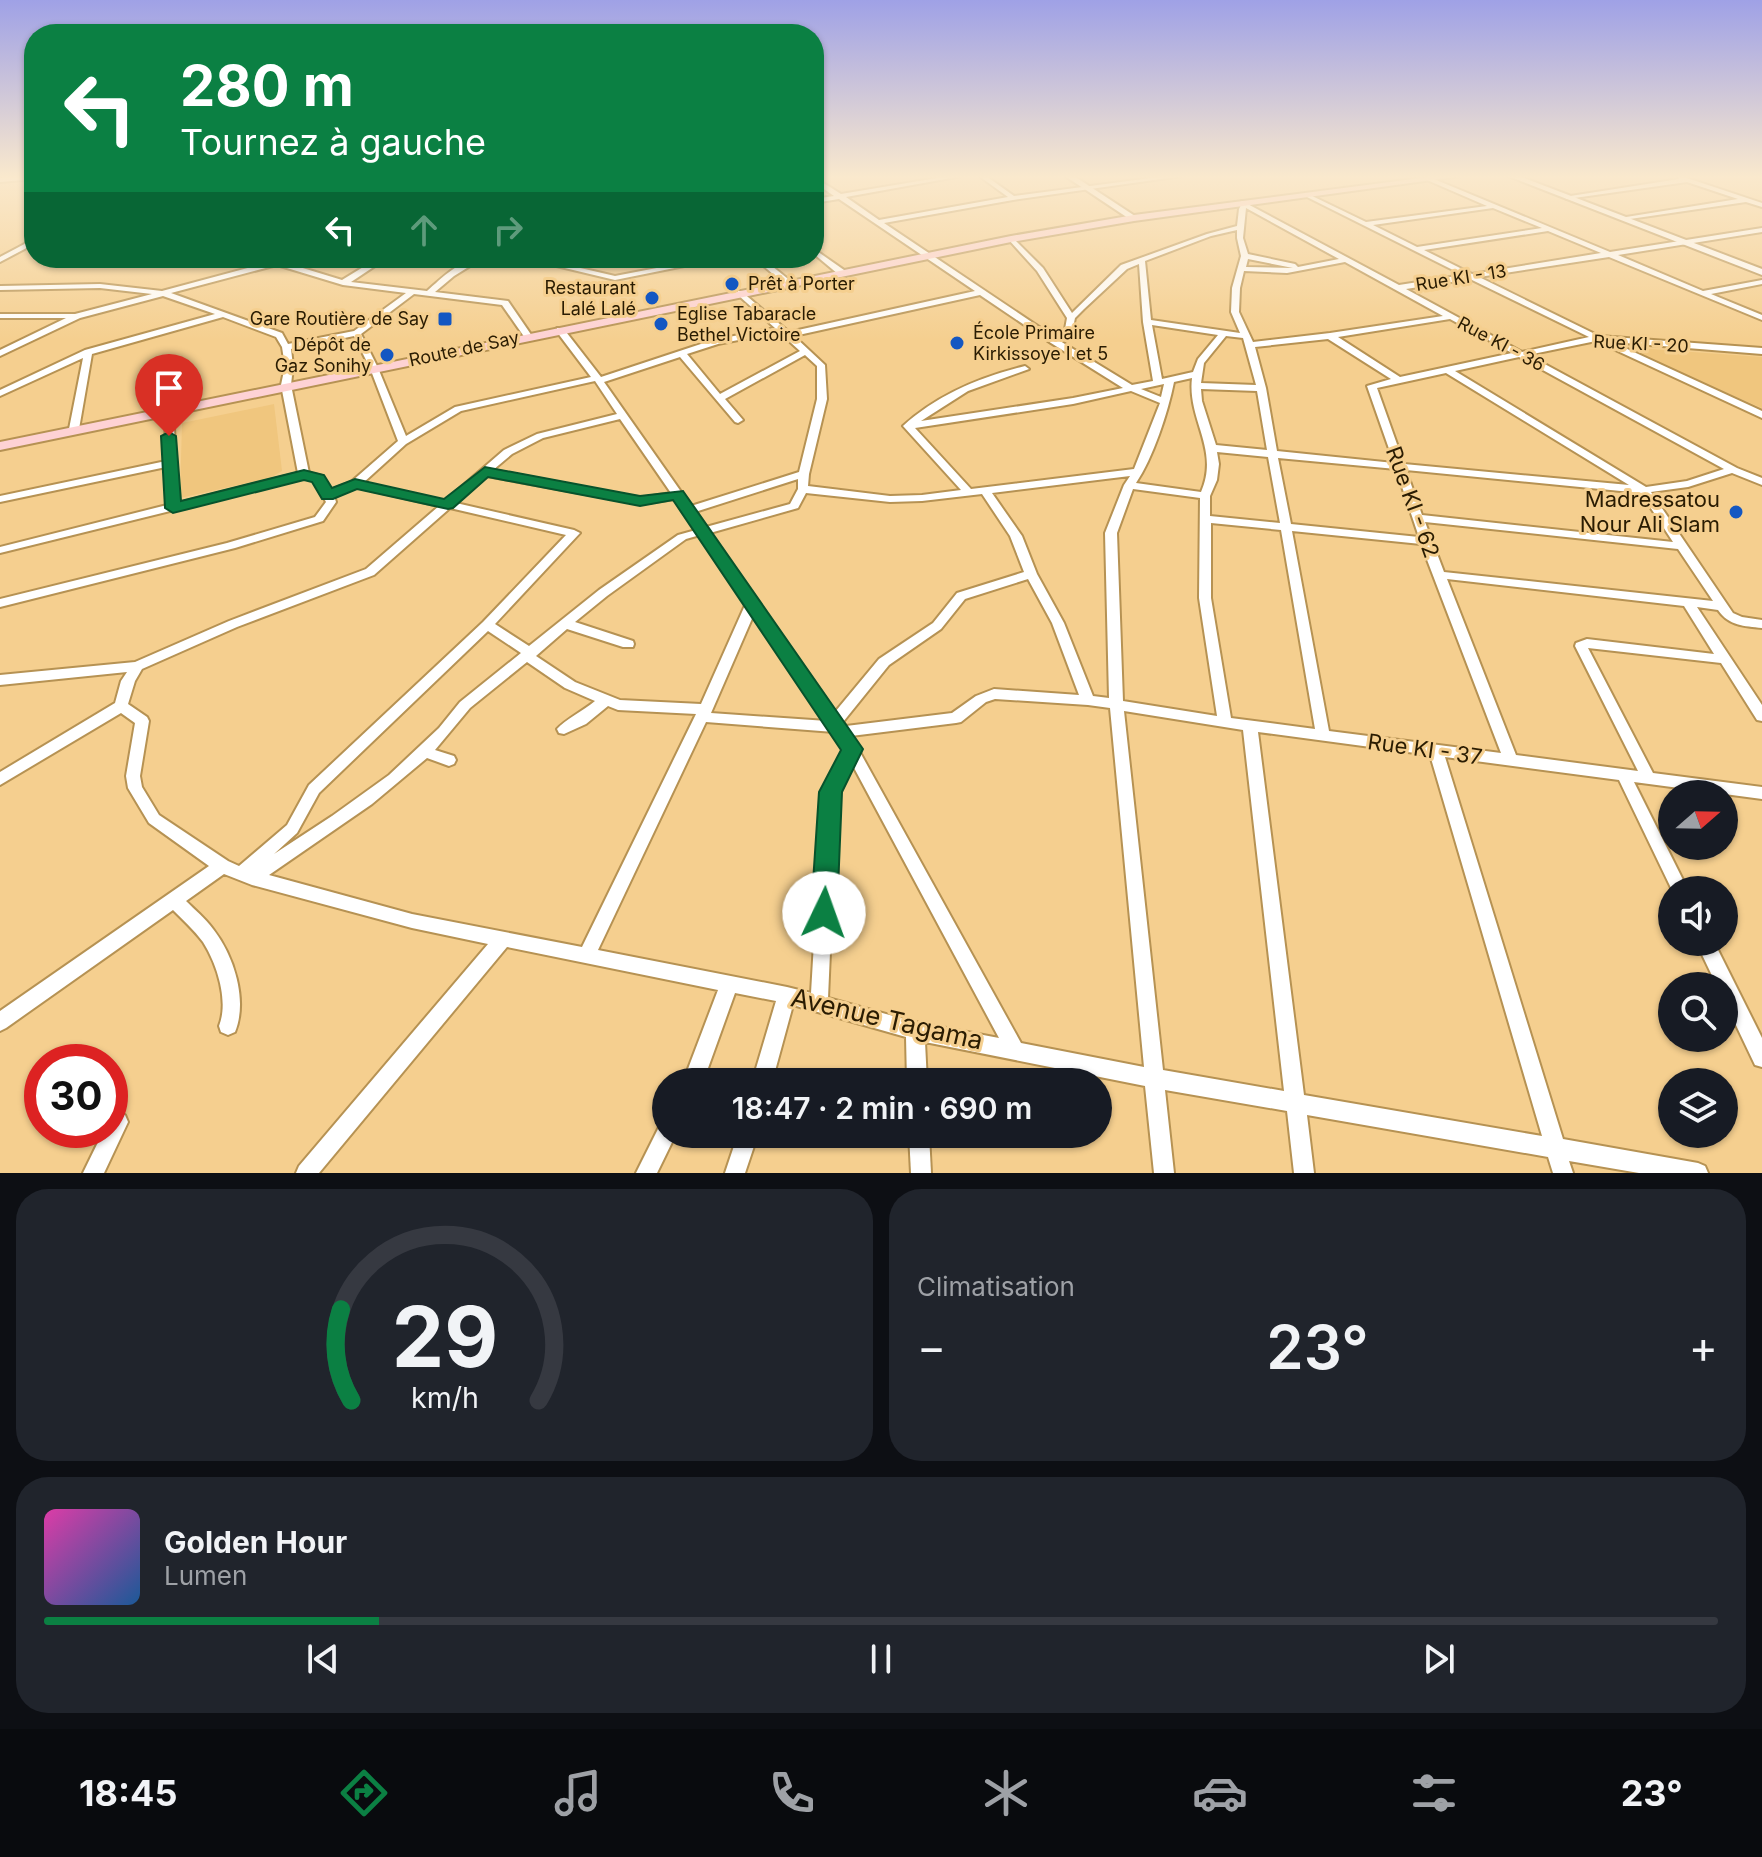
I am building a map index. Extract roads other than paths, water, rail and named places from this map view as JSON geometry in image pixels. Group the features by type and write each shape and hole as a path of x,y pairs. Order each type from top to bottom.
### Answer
{"main road":[{"name":"Route de Say","path":"0,446 841,272 1059,231"}],"street":[{"path":"891,231 1054,341 1128,387 1165,402"},
{"path":"1054,341 1069,330 1071,318 1124,267 1227,231"},
{"path":"1242,231 1245,256 1236,288 1235,312 1248,340 1261,388 1323,735"},
{"name":"Rue KI - 36","path":"1292,231 1733,470 1762,482"},
{"path":"1379,231 1762,415"},
{"path":"1416,249 1537,231"},
{"path":"1552,231 1762,318"},
{"path":"1656,231 1760,270"},
{"name":"Rue KI - 13","path":"1397,288 1757,231"},
{"path":"1011,239 1040,270 1071,318"},
{"path":"0,260 24,247"},
{"path":"1245,256 1301,268"},
{"path":"824,259 841,272"},
{"path":"1242,269 1270,272 1345,260"},
{"path":"1142,262 1147,322 1164,380 1165,402 1111,533 1116,704 1164,1173"},
{"path":"0,353 77,316 254,268"},
{"path":"303,268 343,283 509,305 528,336"},
{"path":"343,283 367,268"},
{"path":"428,294 462,268"},
{"path":"570,268 615,278 668,268"},
{"path":"770,268 789,283"},
{"path":"1702,293 1762,282"},
{"path":"0,288 100,286 166,294 279,335 286,347 289,366 286,385 304,475"},
{"path":"286,347 357,333 412,292"},
{"path":"328,495 355,484 403,442 458,409 598,379 716,342 785,332 982,292"},
{"path":"246,876 386,785 452,724 465,705 671,544 703,530 794,506 803,489 822,399 821,365 741,293"},
{"path":"0,393 88,352 222,315"},
{"path":"0,316 77,316"},
{"path":"1147,322 1225,332 1248,340 1330,336 1450,317"},
{"path":"560,330 598,379 852,749 1014,1048"},
{"path":"1225,332 1199,365 1197,386 1216,473 1205,496 1205,598 1225,723"},
{"path":"357,333 403,442"},
{"path":"1330,336 1398,380"},
{"name":"Rue KI - 20","path":"1522,356 1597,338 1762,351"},
{"path":"719,398 806,351"},
{"path":"74,429 88,352"},
{"path":"682,354 738,420"},
{"name":"Rue KI - 62","path":"1511,761 1371,388 1522,356"},
{"path":"908,426 935,405 985,378 1025,369"},
{"path":"1449,371 1644,490 1733,620 1762,624"},
{"path":"908,426 1073,401 1198,374"},
{"path":"1197,386 1261,388"},
{"path":"168,409 173,508"},
{"path":"0,680 137,666 233,624 370,572 523,443 623,415"},
{"path":"908,426 969,493"},
{"path":"1211,448 1644,490 1688,484 1733,470"},
{"path":"0,499 169,463"},
{"path":"485,472 640,501 677,495"},
{"path":"803,489 890,499 969,493 1138,472"},
{"path":"689,510 804,474"},
{"path":"0,550 304,475 318,478 331,502 319,519 231,546 0,603"},
{"path":"246,876 292,829 314,789 487,625 574,533 355,484"},
{"path":"1129,485 1205,496"},
{"path":"985,491 1016,536 1031,574 1058,623 1088,700"},
{"path":"1418,518 1680,546"},
{"path":"1205,519 1426,541"},
{"path":"838,727 884,662 937,626 961,596 1031,574"},
{"path":"1440,575 1721,606"},
{"path":"1688,603 1762,716"},
{"path":"587,955 704,713 751,605"},
{"path":"566,624 628,644"},
{"name":"Rue KI - 37","path":"487,625 570,685 606,700 636,707 838,727 956,718 981,699 994,694 1088,700 1225,723 1762,793"},
{"path":"1649,779 1581,646 1587,643 1723,659"},
{"path":"0,779 121,706 128,681 137,666"},
{"path":"564,729 606,700"},
{"name":"Avenue Tagama","path":"121,706 142,721 133,776 135,788 154,819 222,866 246,876 412,921 787,995 915,1031 1014,1048 1153,1078 1698,1173"},
{"path":"1250,726 1304,1173"},
{"path":"819,1003 830,792 852,749"},
{"path":"1436,751 1563,1173"},
{"path":"424,752 449,760"},
{"path":"1624,776 1673,876"},
{"path":"0,1022 222,866"},
{"path":"174,900 209,936 220,957 234,1013 228,1026"},
{"path":"306,1173 504,938"},
{"path":"1712,956 1762,1058"},
{"path":"698,1068 729,984"},
{"path":"766,1068 787,995"},
{"path":"915,1031 916,1068"},
{"path":"93,1173 105,1148"},
{"path":"646,1173 659,1148"},
{"path":"735,1173 743,1148"},
{"path":"920,1148 921,1173"}],"place":[{"name":"Prêt à Porter","path":"732,284"},
{"name":"Restaurant Lalé Lalé","path":"652,298"},
{"name":"Gare Routière de Say","path":"445,319"},
{"name":"Eglise Tabaracle Bethel Victoire","path":"661,324"},
{"name":"École Primaire Kirkissoye I et 5","path":"957,343"},
{"name":"Dépôt de Gaz Sonihy","path":"387,355"},
{"name":"Madressatou Nour Ali Slam","path":"1736,512"}]}
